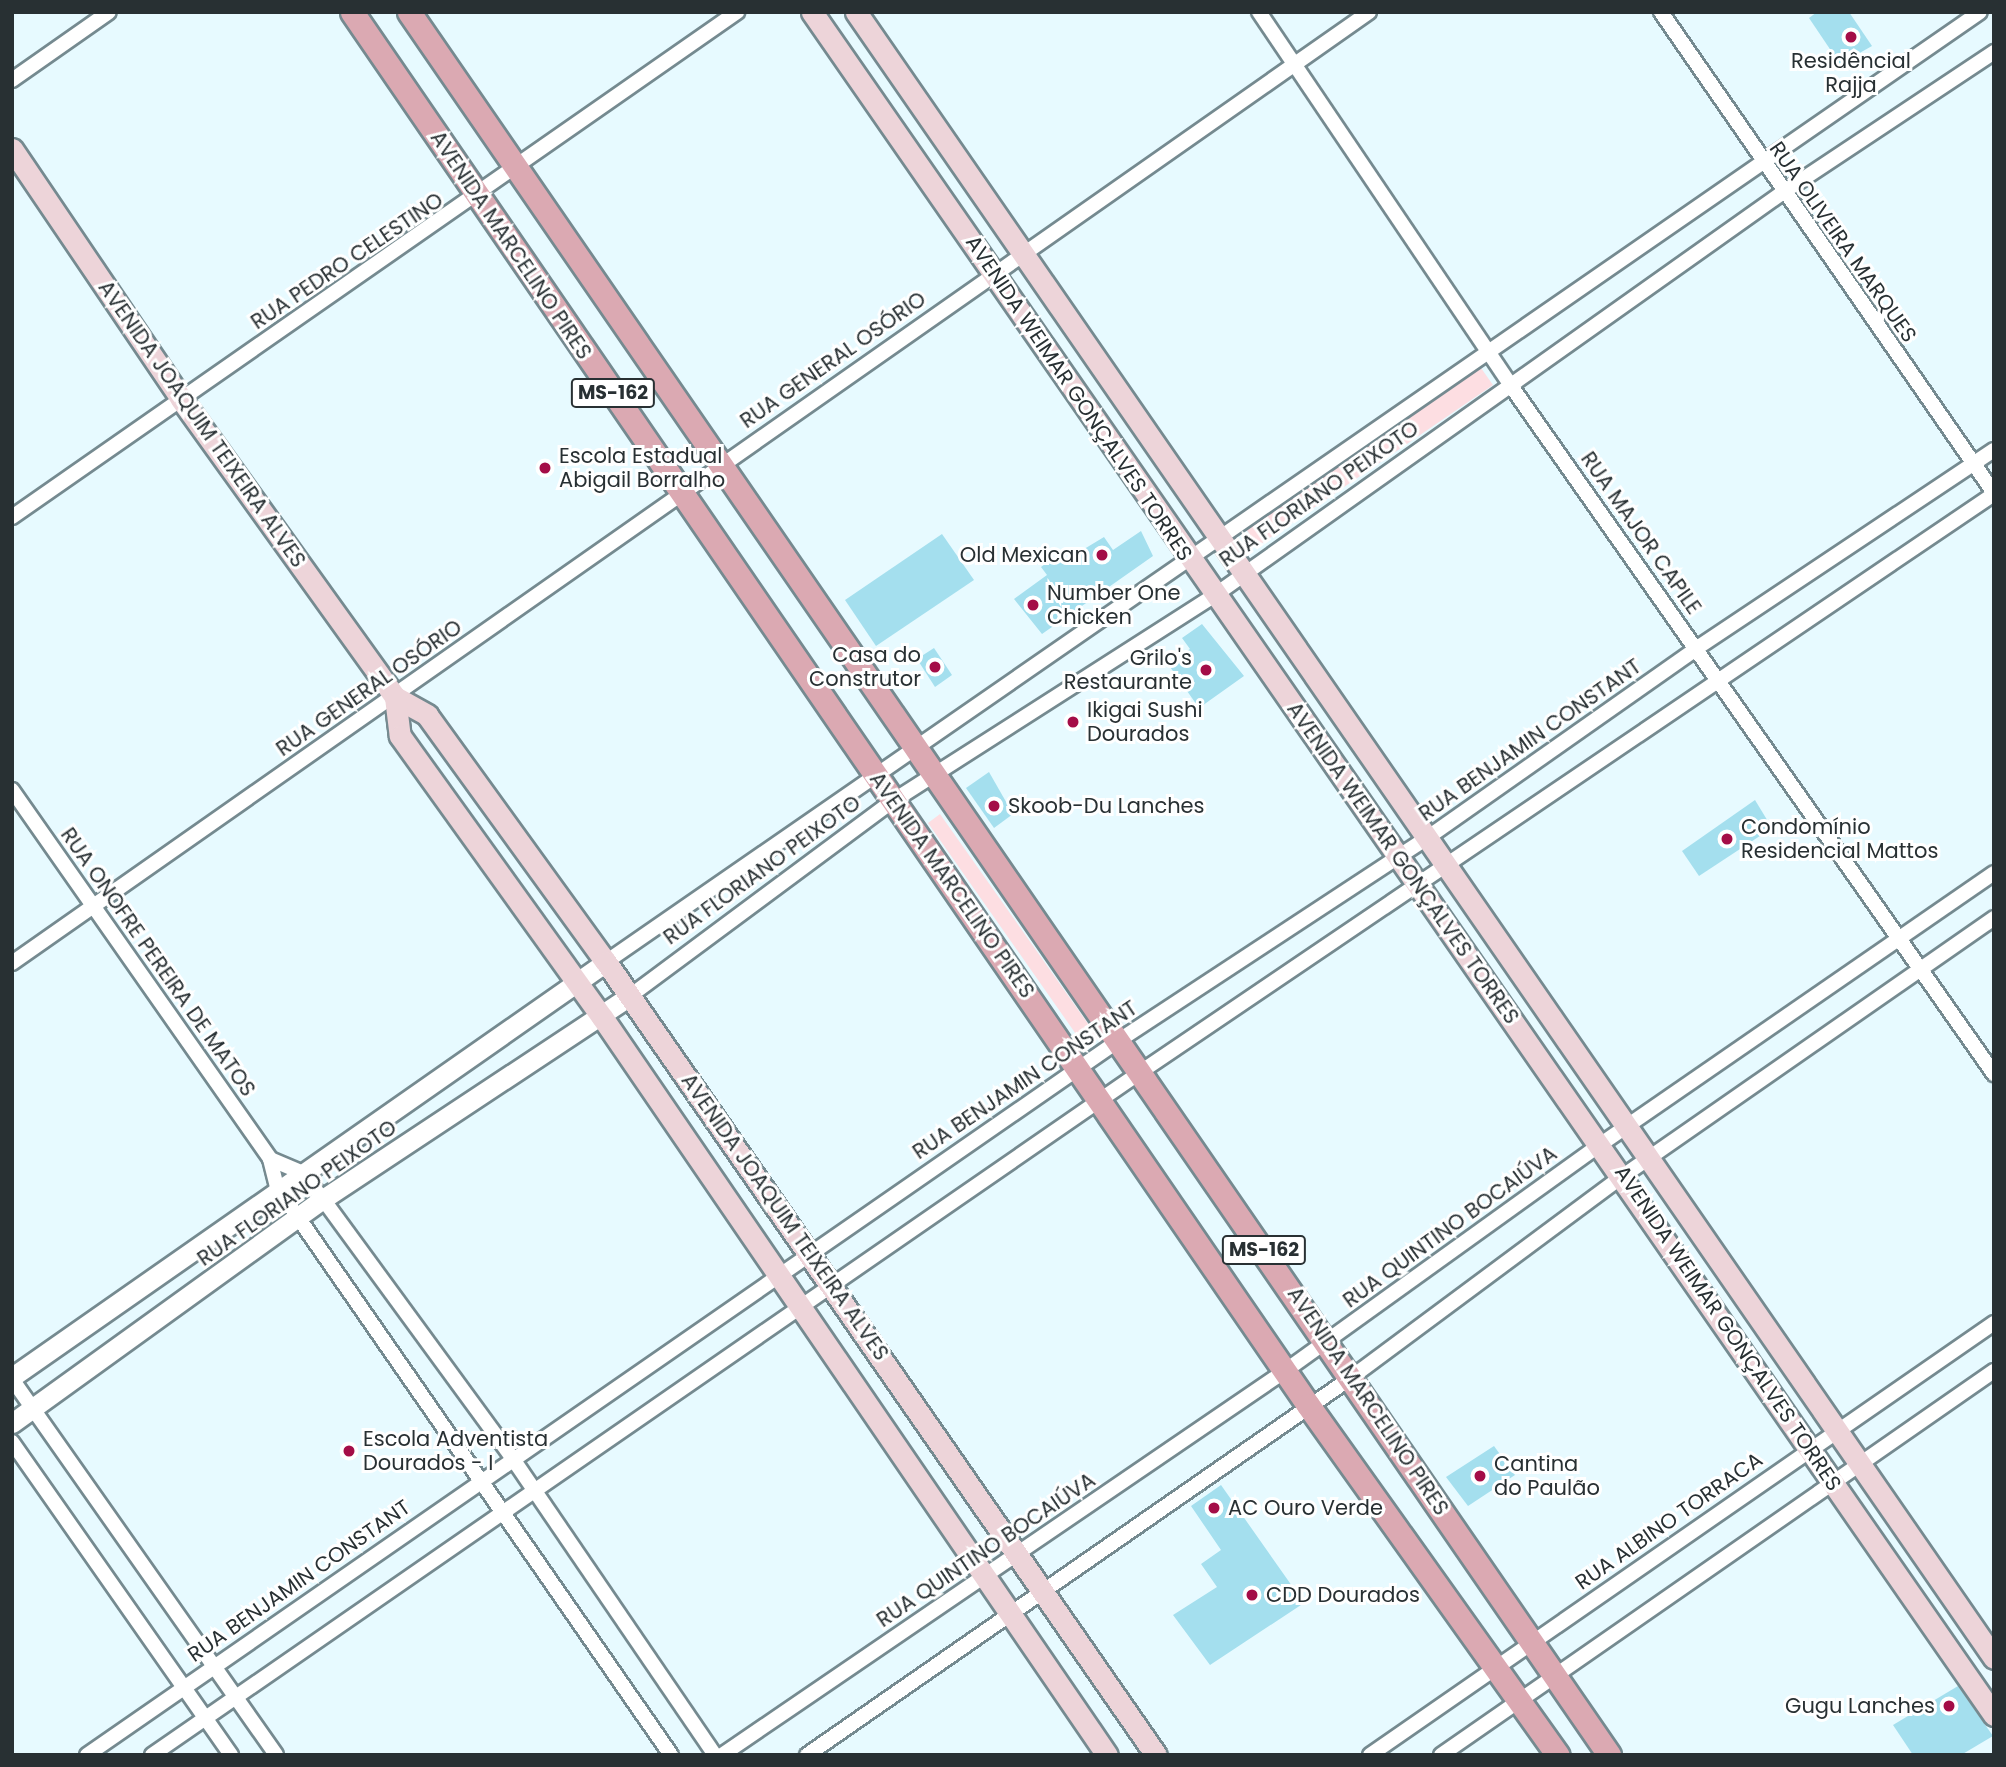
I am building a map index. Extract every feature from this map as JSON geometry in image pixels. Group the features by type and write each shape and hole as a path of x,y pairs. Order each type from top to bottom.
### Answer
{"main road":[{"name":"AVENIDA MARCELINO PIRES","path":"352,12 893,802 1102,1100 1308,1405 1558,1755"},
{"name":"AVENIDA MARCELINO PIRES","path":"409,12 719,464 1121,1039 1609,1755"},
{"name":"AVENIDA WEIMAR GONÇALVES TORRES","path":"812,12 1190,561 1601,1144 1994,1715"},
{"name":"AVENIDA WEIMAR GONÇALVES TORRES","path":"856,12 1217,541 1449,869 1994,1658"},
{"name":"AVENIDA JOAQUIM TEIXEIRA ALVES","path":"12,149 181,399 395,697 427,715 606,962 811,1252 1156,1755"},
{"name":"AVENIDA JOAQUIM TEIXEIRA ALVES","path":"395,697 400,736 602,1017 1107,1755"}],"street":[{"path":"12,80 109,12"},
{"name":"RUA PEDRO CELESTINO","path":"12,517 478,197 516,167 737,12"},
{"name":"RUA MAJOR CAPILE","path":"1259,12 1511,386 1994,1074"},
{"name":"RUA GENERAL OSÓRIO","path":"12,963 395,697 719,464 1369,12"},
{"name":"RUA OLIVEIRA MARQUES","path":"1661,12 1759,160 1994,493"},
{"name":"RUA FLORIANO PEIXOTO","path":"12,1378 277,1187 606,962 874,773 1190,561 1759,160 1980,12"},
{"name":"RUA FLORIANO PEIXOTO","path":"12,1423 323,1199 602,1017 893,802 1215,595 1782,193 1994,52"},
{"name":"RUA BENJAMIN CONSTANT","path":"87,1755 216,1667 511,1456 1121,1039 1427,838 1697,648 1994,450"},
{"path":"152,1755 834,1287 1142,1071 1449,869 1994,493"},
{"name":"RUA ONOFRE PEREIRA DE MATOS","path":"12,790 270,1158 277,1187 501,1514 671,1755"},
{"name":"RUA QUINTINO BOCAIÚVA","path":"722,1755 1327,1342 1601,1144 1994,873"},
{"path":"807,1755 1011,1614 1043,1588 1352,1377 1623,1176 1994,918"},
{"path":"270,1158 301,1172 323,1199 511,1456 715,1755"},
{"name":"RUA ALBINO TORRACA","path":"1370,1755 1994,1323"},
{"path":"1441,1755 1994,1371"},
{"path":"12,1378 276,1755"},
{"path":"12,1443 231,1755"}],"shaded area":[{"path":"1481,368 1493,385 1258,546 1246,529"},
{"path":"940,814 1098,1038 1085,1047 928,823"}],"building":[{"name":"Residêncial Rajja","path":"1817,12 1849,12 1872,46 1840,64 1809,18"},
{"path":"1141,531 1153,556 1042,634 1014,599 1047,575 1041,567 1056,556 1061,563 1104,537 1113,550"},
{"path":"942,534 974,580 876,646 845,600"},
{"name":"Grilo's Restaurante","path":"1202,624 1244,676 1199,708 1168,664 1190,649 1182,638"},
{"name":"Casa do Construtor","path":"934,648 952,675 935,687 917,659"},
{"name":"Skoob-Du Lanches","path":"989,772 1013,814 994,828 966,788"},
{"name":"Condomínio Residencial Mattos","path":"1755,800 1772,828 1699,876 1682,851"},
{"name":"Cantina do Paulão","path":"1494,1446 1515,1475 1468,1506 1446,1477"},
{"name":"CDD Dourados","path":"1221,1485 1304,1603 1210,1665 1173,1615 1217,1587 1201,1564 1221,1550 1191,1506"},
{"name":"Gugu Lanches","path":"1958,1686 1993,1736 1961,1755 1913,1755 1893,1725"}],"place":[{"name":"Residêncial Rajja","path":"1851,37"},
{"name":"Escola Estadual Abigail Borralho","path":"545,468"},
{"name":"Old Mexican","path":"1102,555"},
{"name":"Number One Chicken","path":"1033,605"},
{"name":"Casa do Construtor","path":"935,667"},
{"name":"Grilo's Restaurante","path":"1206,670"},
{"name":"Ikigai Sushi Dourados","path":"1073,722"},
{"name":"Skoob-Du Lanches","path":"994,806"},
{"name":"Condomínio Residencial Mattos","path":"1727,839"},
{"name":"Escola Adventista Dourados - I","path":"349,1451"},
{"name":"Cantina do Paulão","path":"1480,1476"},
{"name":"AC Ouro Verde","path":"1214,1508"},
{"name":"CDD Dourados","path":"1252,1595"},
{"name":"Gugu Lanches","path":"1949,1706"}]}
